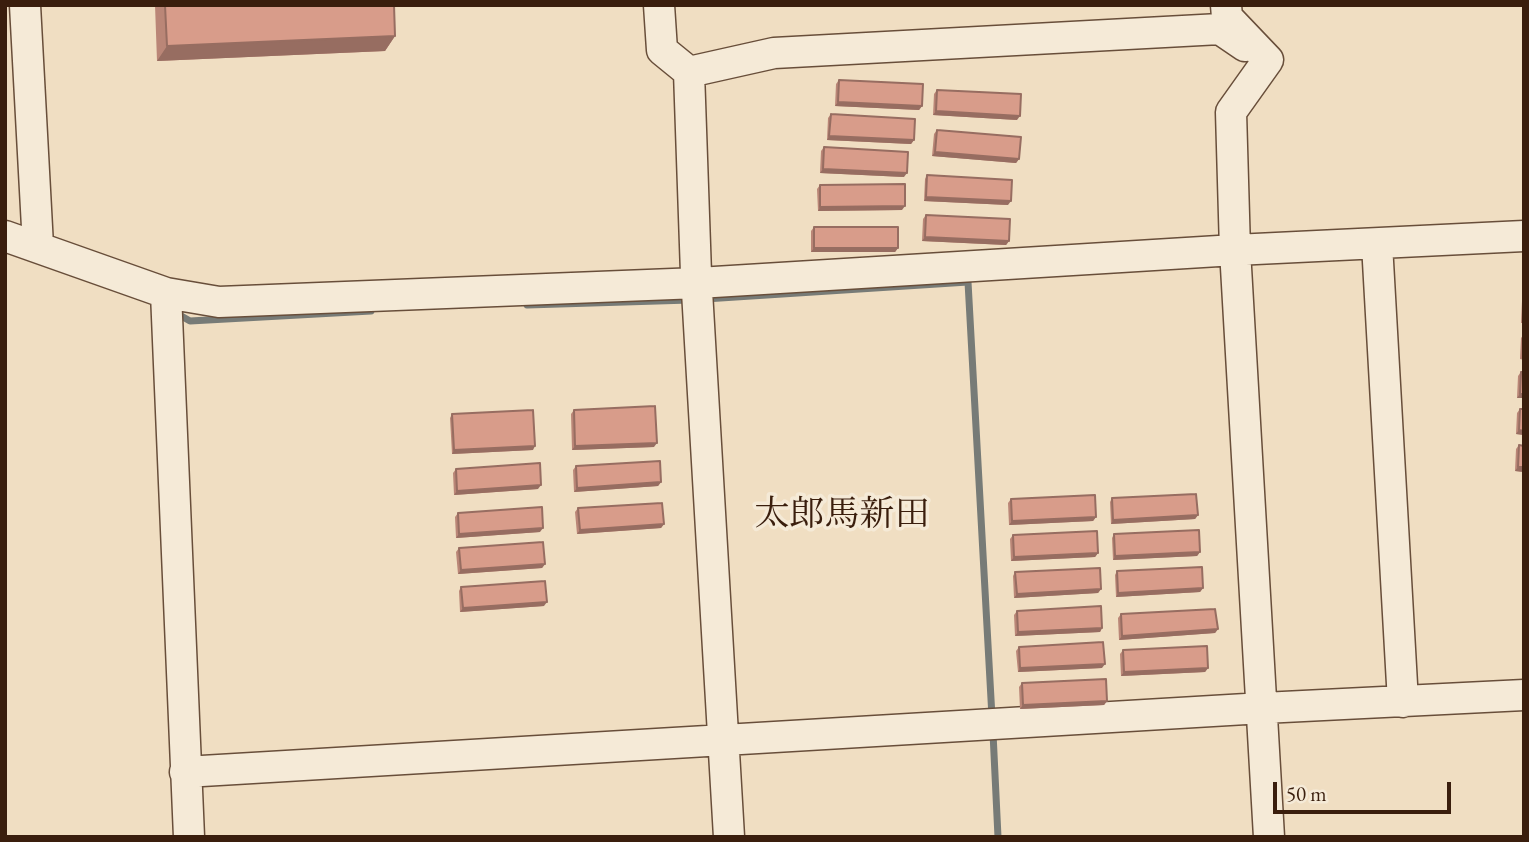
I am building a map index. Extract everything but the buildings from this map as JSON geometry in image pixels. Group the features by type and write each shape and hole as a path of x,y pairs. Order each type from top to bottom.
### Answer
{"street":[{"path":"25,5 37,247"},
{"path":"659,5 662,50 689,72 729,837"},
{"path":"1226,5 1227,17 1268,61"},
{"path":"689,72 774,53 1220,29 1268,61"},
{"path":"1268,61 1231,112 1235,250 1269,837"},
{"path":"5,236 166,293 219,302 698,283 1235,250 1524,236"},
{"path":"1377,244 1403,702"},
{"path":"166,293 189,837"},
{"path":"185,772 1524,695"}],"waterway":[{"path":"705,299 968,282 992,717"},
{"path":"527,305 690,300"},
{"path":"176,313 190,321 371,311"},
{"path":"993,733 998,837"}],"district":[{"name":"太郎馬新田","path":"842,515"}]}
